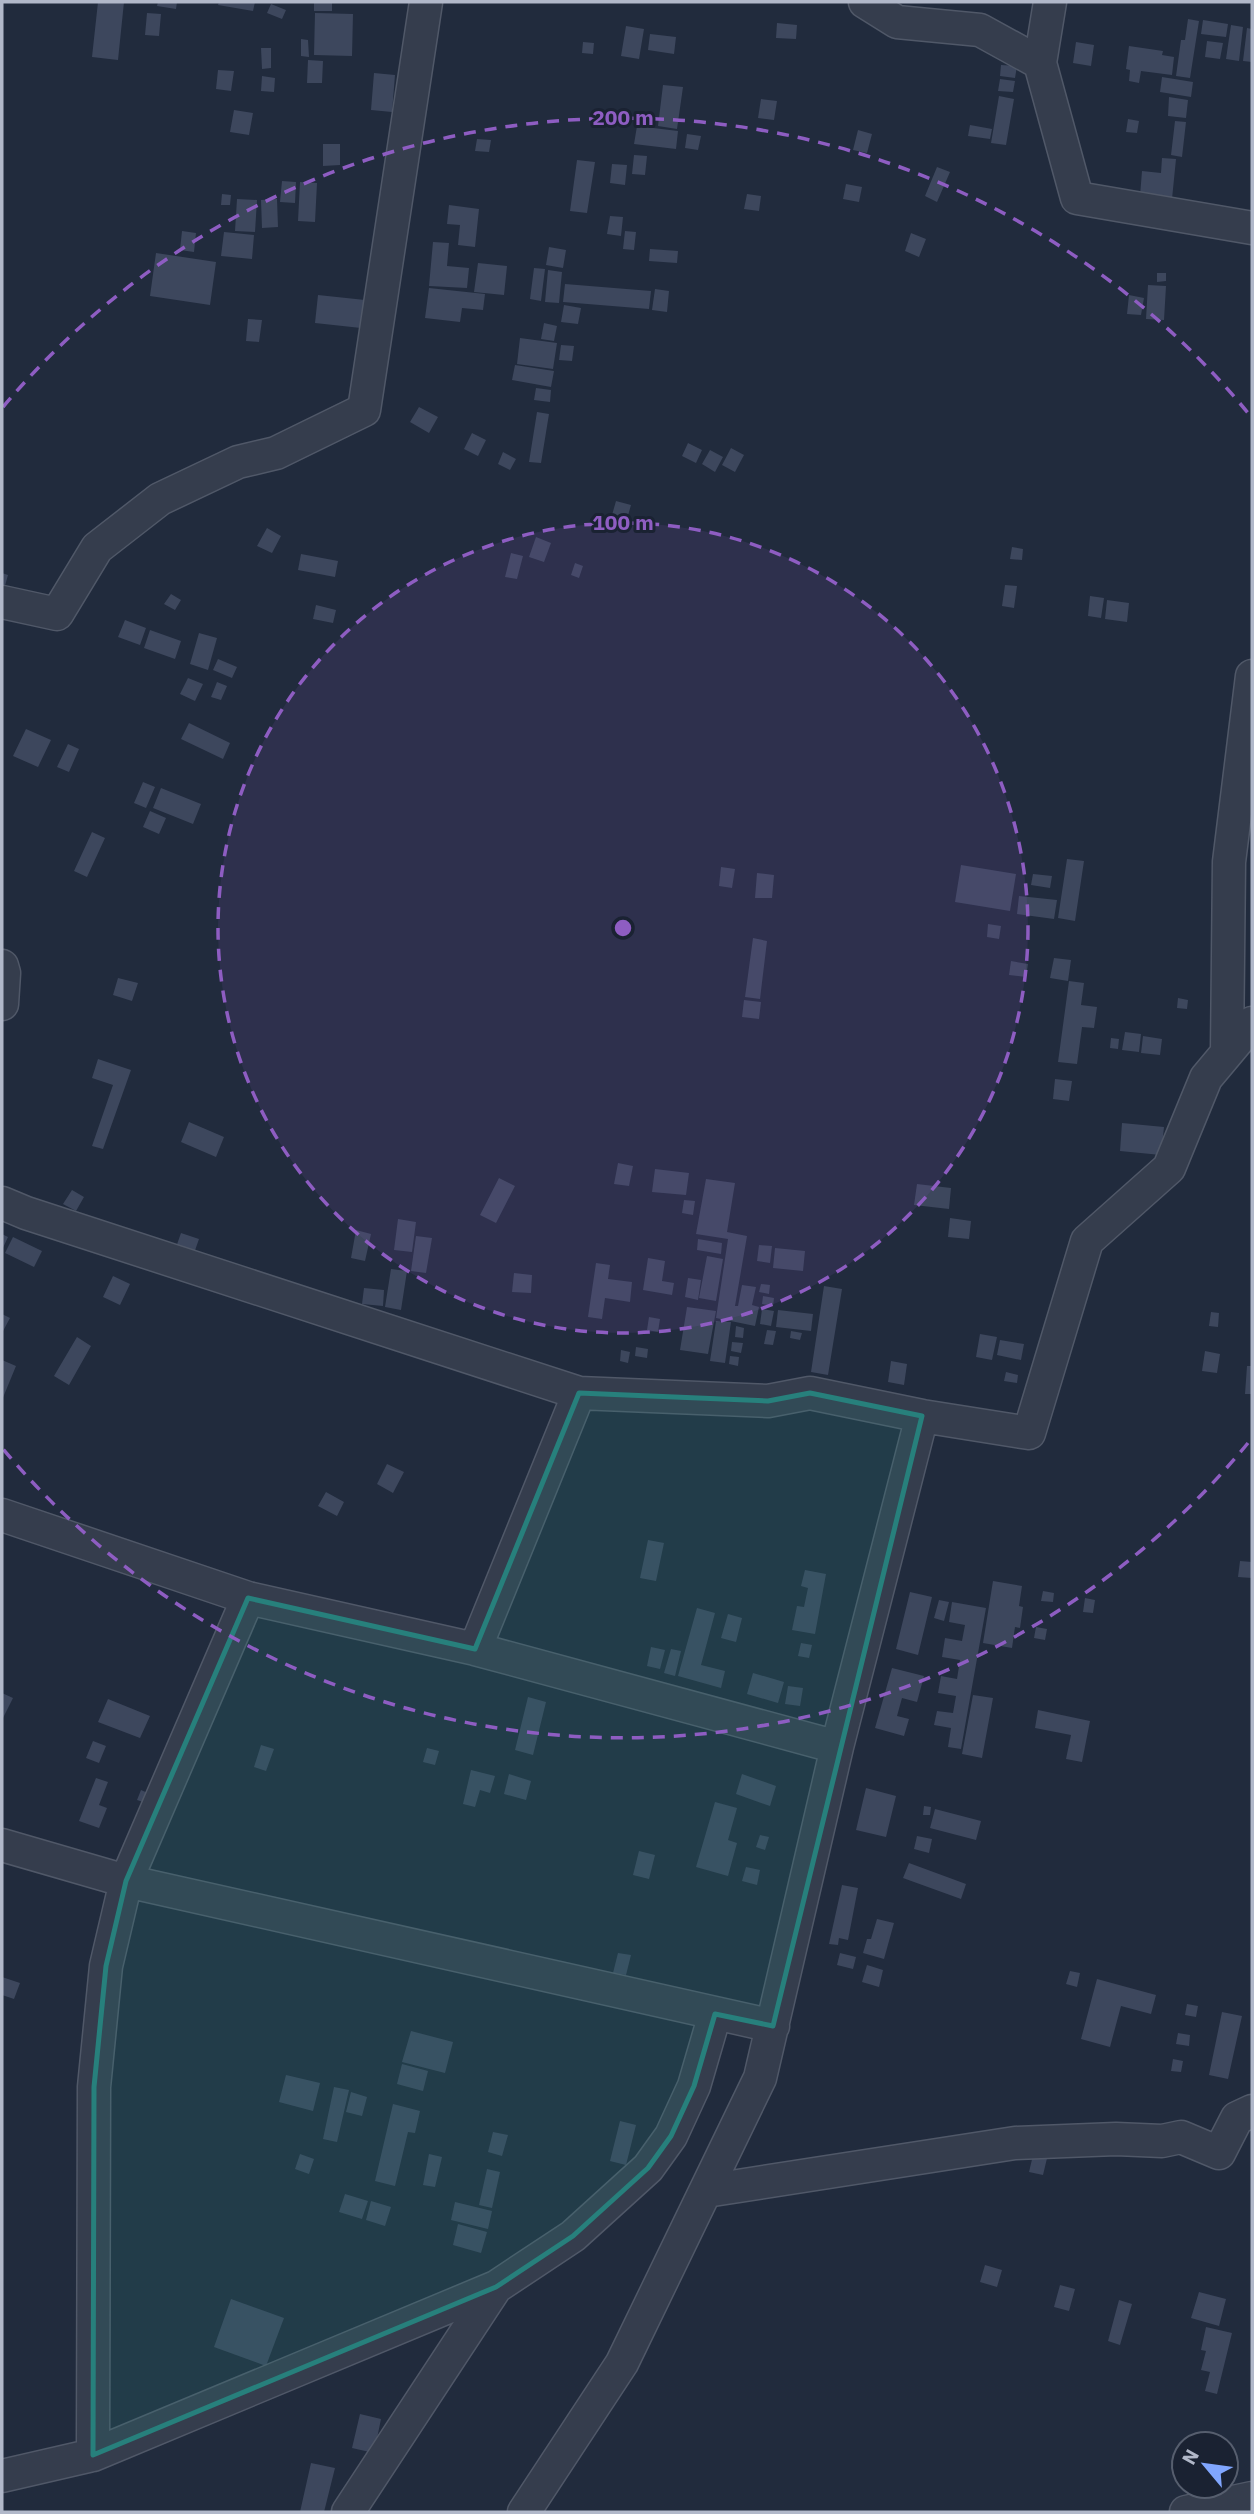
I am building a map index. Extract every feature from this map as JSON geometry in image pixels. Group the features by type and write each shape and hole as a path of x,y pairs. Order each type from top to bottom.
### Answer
{"street":[{"path":"2,602 57,614 97,548 160,499 238,462 276,453 364,410 426,2"},
{"path":"865,2 897,22 980,30 1040,63"},
{"path":"1050,2 1040,63 1077,198 1252,228"},
{"path":"1227,1052 1229,862 1252,676"},
{"path":"2,966 2,1004"},
{"path":"2,1203 579,1393 768,1401 810,1393 922,1416 1029,1433 1087,1241 1170,1168 1206,1078 1252,1023"},
{"path":"475,1649 579,1393"},
{"path":"524,2512 622,2362 760,2078 837,1747 922,1416"},
{"path":"2,1515 248,1598 475,1649 837,1747"},
{"path":"93,2455 94,2087 106,1966 127,1881 248,1598"},
{"path":"2,1845 127,1881 773,2026"},
{"path":"2,2476 93,2455 496,2287 573,2236 648,2168 671,2136 694,2087 715,2014"},
{"path":"706,2191 1014,2143 1116,2139 1162,2141 1181,2137 1219,2153 1237,2118 1252,2111"},
{"path":"348,2512 496,2287"},
{"path":"1186,2512 1252,2498"}],"highlighted area":[{"path":"579,1393 768,1401 810,1393 922,1416 773,2026 715,2014 694,2086 671,2136 648,2168 573,2236 496,2287 93,2455 94,2087 106,1966 126,1881 248,1598 475,1649"}],"building":[{"path":"98,2 124,2 118,60 92,57"},
{"path":"158,2 177,2 176,9 157,6"},
{"path":"219,2 255,2 253,11 218,5"},
{"path":"314,2 332,2 332,11 314,11"},
{"path":"271,4 286,10 282,19 267,13"},
{"path":"147,13 161,14 159,36 145,35"},
{"path":"315,13 353,14 352,56 314,55"},
{"path":"1188,19 1199,21 1190,78 1176,76 1181,40 1185,40"},
{"path":"1203,20 1228,24 1226,37 1201,34"},
{"path":"777,23 797,25 796,39 776,38"},
{"path":"1231,25 1243,27 1239,61 1226,59"},
{"path":"626,26 644,29 639,59 621,56"},
{"path":"1247,28 1252,29 1252,62 1243,61"},
{"path":"650,34 676,37 674,54 648,50"},
{"path":"301,39 308,40 309,57 301,56"},
{"path":"1207,41 1223,43 1220,59 1205,57"},
{"path":"583,42 594,43 593,54 582,53"},
{"path":"1076,42 1094,45 1091,66 1073,63"},
{"path":"1129,46 1163,51 1162,55 1174,57 1172,75 1141,71 1139,83 1129,81 1130,70 1126,69"},
{"path":"261,48 271,48 271,68 262,69"},
{"path":"308,60 323,61 322,83 307,83"},
{"path":"1001,65 1017,66 1015,78 1000,76"},
{"path":"218,70 234,71 231,91 216,89"},
{"path":"374,73 395,75 392,112 371,110"},
{"path":"262,76 275,78 274,92 261,91"},
{"path":"1162,77 1193,82 1191,97 1160,92"},
{"path":"1000,79 1015,81 1013,92 998,91"},
{"path":"663,85 683,87 677,129 658,126"},
{"path":"999,96 1014,99 1006,145 991,143"},
{"path":"1169,97 1188,100 1186,118 1168,116"},
{"path":"761,99 777,101 774,120 758,118"},
{"path":"234,110 253,113 249,135 230,132"},
{"path":"1128,119 1139,121 1137,133 1126,132"},
{"path":"1175,121 1186,122 1182,157 1171,155"},
{"path":"970,125 992,129 990,139 968,136"},
{"path":"637,126 678,131 676,149 634,144"},
{"path":"858,130 872,134 867,153 853,150"},
{"path":"687,134 701,136 698,150 685,148"},
{"path":"477,139 491,140 489,152 475,151"},
{"path":"323,144 340,144 340,165 323,166"},
{"path":"634,155 647,156 645,175 632,174"},
{"path":"1162,158 1176,159 1172,199 1140,196 1142,171 1161,173"},
{"path":"577,160 595,162 587,213 570,211"},
{"path":"612,164 627,165 625,185 610,183"},
{"path":"937,167 950,172 937,202 925,196"},
{"path":"282,181 296,182 295,203 280,202"},
{"path":"300,182 317,183 315,222 298,221"},
{"path":"846,184 862,187 859,202 843,199"},
{"path":"222,194 231,195 230,205 221,205"},
{"path":"747,194 761,196 759,211 744,209"},
{"path":"237,199 257,200 255,232 235,231"},
{"path":"277,199 278,227 262,228 261,200"},
{"path":"449,205 479,209 475,247 458,245 460,225 447,224"},
{"path":"610,216 623,217 621,236 607,234"},
{"path":"182,231 196,233 194,252 180,250"},
{"path":"625,231 636,232 634,250 623,249"},
{"path":"224,232 254,235 252,259 221,256"},
{"path":"911,233 926,239 919,257 905,251"},
{"path":"433,242 449,243 447,266 469,268 467,288 429,286"},
{"path":"549,247 566,250 563,268 546,265"},
{"path":"650,249 678,251 677,263 649,261"},
{"path":"156,253 216,262 210,305 150,296"},
{"path":"478,263 507,266 504,295 474,292"},
{"path":"534,268 545,269 541,301 530,299"},
{"path":"548,270 562,272 559,303 545,302"},
{"path":"1157,273 1166,273 1166,281 1157,282"},
{"path":"565,284 651,291 649,309 563,302"},
{"path":"1148,285 1166,286 1164,320 1146,319"},
{"path":"429,288 485,294 483,310 462,308 460,322 425,318"},
{"path":"655,289 669,291 667,312 652,310"},
{"path":"318,295 365,300 361,328 315,323"},
{"path":"1129,295 1144,298 1141,315 1127,314"},
{"path":"564,305 581,308 578,324 561,322"},
{"path":"248,319 262,320 259,342 246,341"},
{"path":"544,323 557,326 554,341 541,339"},
{"path":"520,338 557,343 553,369 517,364"},
{"path":"561,345 574,346 572,361 559,360"},
{"path":"515,365 554,371 551,387 512,380"},
{"path":"536,388 551,390 550,402 534,400"},
{"path":"419,407 438,417 429,433 410,422"},
{"path":"537,412 549,414 541,463 529,462"},
{"path":"472,433 486,440 478,456 464,449"},
{"path":"688,443 702,450 696,463 682,456"},
{"path":"731,448 744,455 735,472 722,465"},
{"path":"710,450 723,457 715,472 702,464"},
{"path":"503,452 516,459 510,470 498,464"},
{"path":"616,501 631,505 625,526 610,522"},
{"path":"267,528 281,536 272,553 257,546"},
{"path":"536,537 551,543 544,562 529,557"},
{"path":"1012,547 1023,549 1022,560 1010,559"},
{"path":"511,553 523,556 517,579 505,577"},
{"path":"301,554 338,561 335,577 298,570"},
{"path":"575,563 583,566 579,578 571,575"},
{"path":"2,573 8,575 3,593 2,593"},
{"path":"1005,585 1017,586 1014,608 1002,606"},
{"path":"171,594 181,600 175,610 164,604"},
{"path":"1090,596 1104,598 1101,618 1088,616"},
{"path":"1107,600 1129,603 1127,622 1105,619"},
{"path":"316,605 336,610 333,623 313,619"},
{"path":"125,620 146,628 140,645 118,637"},
{"path":"150,630 181,641 175,659 144,648"},
{"path":"199,633 217,638 208,670 190,664"},
{"path":"218,659 237,667 232,678 213,670"},
{"path":"188,678 203,684 195,701 180,694"},
{"path":"217,682 227,686 221,700 211,697"},
{"path":"189,723 230,743 223,759 181,739"},
{"path":"26,729 51,740 38,767 13,756"},
{"path":"68,744 79,749 69,772 57,767"},
{"path":"143,782 155,787 146,808 134,803"},
{"path":"161,788 201,804 193,824 153,808"},
{"path":"150,811 166,818 159,834 143,827"},
{"path":"92,832 105,838 87,877 74,871"},
{"path":"1067,859 1084,861 1075,921 1058,918"},
{"path":"961,865 1016,874 1010,911 955,902"},
{"path":"721,867 735,869 732,888 719,886"},
{"path":"757,873 774,875 772,898 755,898"},
{"path":"1033,874 1052,876 1050,888 1031,885"},
{"path":"1019,896 1057,900 1054,919 1017,914"},
{"path":"988,924 1001,926 999,939 987,937"},
{"path":"753,938 767,941 760,999 745,997"},
{"path":"1054,958 1071,960 1068,981 1050,978"},
{"path":"1011,961 1028,964 1026,977 1009,975"},
{"path":"118,978 138,983 132,1001 113,995"},
{"path":"1069,981 1084,983 1081,1005 1097,1007 1094,1028 1082,1027 1077,1064 1058,1062"},
{"path":"1178,998 1188,1000 1187,1009 1177,1008"},
{"path":"744,1000 761,1002 759,1019 742,1017"},
{"path":"1125,1032 1141,1034 1139,1052 1122,1050"},
{"path":"1143,1036 1162,1039 1160,1055 1141,1053"},
{"path":"1111,1038 1119,1039 1118,1049 1110,1048"},
{"path":"98,1059 131,1070 103,1149 92,1146 113,1085 92,1078"},
{"path":"1055,1079 1072,1081 1069,1101 1053,1099"},
{"path":"189,1122 224,1137 216,1157 181,1142"},
{"path":"1122,1123 1164,1127 1161,1155 1120,1151"},
{"path":"618,1163 633,1166 629,1186 614,1184"},
{"path":"655,1169 689,1173 686,1195 652,1192"},
{"path":"499,1178 515,1186 496,1223 480,1215"},
{"path":"706,1179 735,1183 727,1232 747,1236 735,1306 738,1306 742,1285 756,1287 752,1305 759,1307 755,1326 716,1318 728,1239 696,1234"},
{"path":"917,1184 951,1188 949,1209 914,1205"},
{"path":"72,1190 84,1197 76,1211 63,1204"},
{"path":"684,1200 695,1201 693,1215 682,1213"},
{"path":"950,1218 971,1221 969,1239 948,1237"},
{"path":"398,1219 416,1222 412,1252 394,1250"},
{"path":"356,1230 371,1234 365,1261 351,1258"},
{"path":"181,1233 199,1239 192,1259 174,1253"},
{"path":"2,1234 8,1237 2,1250"},
{"path":"416,1236 432,1238 426,1273 411,1271"},
{"path":"13,1237 42,1251 34,1267 5,1253"},
{"path":"698,1239 722,1243 721,1254 697,1250"},
{"path":"759,1245 772,1246 770,1263 757,1261"},
{"path":"775,1248 805,1251 803,1271 773,1268"},
{"path":"707,1256 723,1259 716,1301 699,1298"},
{"path":"648,1258 665,1261 662,1281 674,1283 672,1295 643,1290"},
{"path":"596,1263 610,1265 608,1279 632,1282 630,1302 605,1298 602,1319 588,1317"},
{"path":"391,1269 407,1271 401,1310 385,1307"},
{"path":"514,1273 532,1275 531,1293 512,1292"},
{"path":"113,1276 130,1284 120,1305 103,1297"},
{"path":"688,1278 701,1280 698,1300 685,1297"},
{"path":"761,1284 770,1285 769,1294 759,1292"},
{"path":"824,1286 842,1289 828,1375 811,1372"},
{"path":"364,1288 384,1290 383,1306 362,1304"},
{"path":"763,1296 774,1298 773,1306 762,1304"},
{"path":"687,1307 716,1311 708,1354 680,1350"},
{"path":"762,1309 774,1311 771,1326 760,1324"},
{"path":"778,1310 813,1314 811,1331 776,1327"},
{"path":"1211,1312 1219,1313 1218,1327 1209,1326"},
{"path":"2,1314 10,1318 2,1333"},
{"path":"649,1317 660,1319 658,1332 647,1330"},
{"path":"716,1321 731,1322 725,1363 710,1361"},
{"path":"736,1326 744,1328 743,1338 735,1337"},
{"path":"767,1330 776,1331 773,1345 764,1344"},
{"path":"791,1331 802,1333 800,1340 790,1338"},
{"path":"980,1334 997,1337 992,1360 976,1357"},
{"path":"77,1337 91,1346 69,1385 54,1376"},
{"path":"1000,1340 1024,1344 1021,1360 997,1355"},
{"path":"732,1342 743,1343 741,1353 731,1351"},
{"path":"636,1347 648,1349 647,1358 635,1356"},
{"path":"621,1350 630,1352 628,1363 620,1361"},
{"path":"1205,1351 1220,1354 1217,1373 1202,1371"},
{"path":"730,1356 739,1357 738,1366 729,1364"},
{"path":"2,1360 16,1366 2,1400"},
{"path":"891,1361 907,1364 904,1385 888,1382"},
{"path":"1247,1366 1252,1366 1252,1394 1245,1394"},
{"path":"1006,1372 1018,1375 1017,1383 1004,1381"},
{"path":"387,1464 404,1472 393,1493 377,1484"},
{"path":"326,1492 344,1502 337,1516 318,1506"},
{"path":"648,1540 664,1543 656,1581 640,1578"},
{"path":"1240,1561 1252,1562 1252,1578 1238,1577"},
{"path":"805,1570 826,1574 815,1634 792,1630 797,1606 804,1607 808,1588 801,1586"},
{"path":"993,1581 1022,1586 1020,1628 1015,1627 1012,1648 983,1643"},
{"path":"1043,1591 1054,1593 1053,1602 1041,1601"},
{"path":"910,1592 932,1597 918,1655 896,1649"},
{"path":"1085,1598 1095,1600 1093,1613 1083,1612"},
{"path":"939,1600 949,1602 944,1621 934,1618"},
{"path":"952,1602 986,1608 961,1749 948,1747 951,1728 934,1725 937,1711 953,1713 956,1696 938,1693 941,1676 957,1679 960,1660 942,1657 945,1638 962,1641 965,1625 949,1622"},
{"path":"697,1608 715,1613 701,1665 725,1671 721,1688 678,1676"},
{"path":"728,1614 742,1618 736,1642 721,1638"},
{"path":"1036,1627 1047,1629 1045,1640 1034,1638"},
{"path":"801,1643 812,1645 809,1658 798,1656"},
{"path":"651,1647 665,1650 660,1669 647,1666"},
{"path":"671,1649 681,1651 675,1676 664,1673"},
{"path":"892,1668 924,1676 917,1702 902,1698 897,1716 909,1719 904,1736 875,1728"},
{"path":"753,1673 784,1682 778,1703 747,1694"},
{"path":"788,1686 803,1688 800,1706 785,1704"},
{"path":"2,1693 13,1698 2,1720"},
{"path":"973,1695 993,1698 982,1758 962,1754"},
{"path":"528,1697 546,1702 533,1755 515,1750"},
{"path":"108,1699 150,1716 140,1738 98,1722"},
{"path":"1038,1710 1090,1721 1082,1762 1066,1759 1071,1735 1035,1728"},
{"path":"93,1741 106,1746 99,1763 86,1758"},
{"path":"261,1745 274,1749 266,1771 254,1767"},
{"path":"427,1748 439,1751 435,1765 423,1762"},
{"path":"471,1770 495,1776 490,1793 480,1790 475,1807 463,1804"},
{"path":"509,1774 531,1781 526,1800 504,1794"},
{"path":"742,1774 776,1786 770,1806 736,1794"},
{"path":"96,1778 108,1782 99,1805 107,1808 99,1828 79,1821"},
{"path":"866,1788 896,1796 886,1837 856,1830"},
{"path":"141,1790 150,1794 146,1803 137,1800"},
{"path":"715,1802 737,1808 728,1840 737,1843 728,1876 696,1867"},
{"path":"924,1806 931,1807 930,1815 923,1815"},
{"path":"935,1809 981,1821 976,1840 930,1828"},
{"path":"760,1835 769,1837 765,1850 756,1847"},
{"path":"917,1836 932,1839 929,1853 914,1849"},
{"path":"639,1851 655,1855 649,1879 633,1875"},
{"path":"909,1863 966,1884 961,1899 903,1878"},
{"path":"746,1867 760,1870 757,1885 742,1881"},
{"path":"842,1885 858,1888 848,1940 839,1938 838,1945 829,1944"},
{"path":"877,1919 894,1923 884,1959 863,1953"},
{"path":"618,1953 631,1955 626,1975 613,1973"},
{"path":"840,1953 856,1957 853,1969 837,1965"},
{"path":"867,1965 883,1970 879,1987 862,1982"},
{"path":"1070,1971 1080,1973 1077,1987 1066,1984"},
{"path":"2,1977 20,1983 14,1999 2,1995"},
{"path":"1097,1979 1156,1995 1151,2014 1121,2006 1110,2047 1081,2039"},
{"path":"1187,2004 1198,2006 1196,2017 1185,2015"},
{"path":"1222,2012 1242,2016 1228,2079 1209,2075"},
{"path":"411,2031 453,2042 445,2073 402,2062"},
{"path":"1178,2033 1190,2035 1189,2046 1176,2044"},
{"path":"1173,2059 1183,2061 1181,2072 1171,2071"},
{"path":"402,2064 428,2071 423,2091 397,2084"},
{"path":"286,2075 320,2083 313,2111 279,2102"},
{"path":"334,2087 349,2090 337,2142 323,2139"},
{"path":"351,2092 367,2097 362,2116 346,2112"},
{"path":"393,2104 420,2111 415,2133 408,2132 395,2186 375,2181"},
{"path":"620,2121 636,2125 626,2165 610,2161"},
{"path":"493,2132 508,2135 502,2156 488,2152"},
{"path":"1034,2151 1048,2154 1043,2175 1029,2172"},
{"path":"300,2154 314,2159 309,2174 295,2169"},
{"path":"429,2154 442,2157 435,2187 423,2185"},
{"path":"487,2169 500,2172 492,2208 479,2205"},
{"path":"345,2194 368,2201 362,2219 339,2212"},
{"path":"371,2201 391,2207 385,2226 366,2220"},
{"path":"455,2202 492,2211 488,2229 451,2220"},
{"path":"458,2224 487,2232 481,2253 453,2245"},
{"path":"985,2265 1002,2270 997,2287 980,2282"},
{"path":"1060,2285 1075,2289 1069,2311 1054,2307"},
{"path":"1199,2292 1226,2299 1219,2326 1191,2318"},
{"path":"231,2299 284,2318 266,2366 214,2347"},
{"path":"1119,2300 1132,2304 1120,2345 1108,2341"},
{"path":"1206,2327 1232,2333 1217,2394 1205,2391 1210,2372 1201,2370 1206,2351 1201,2350"},
{"path":"360,2414 381,2419 374,2453 352,2448"},
{"path":"311,2463 335,2468 324,2512 300,2512"}]}
